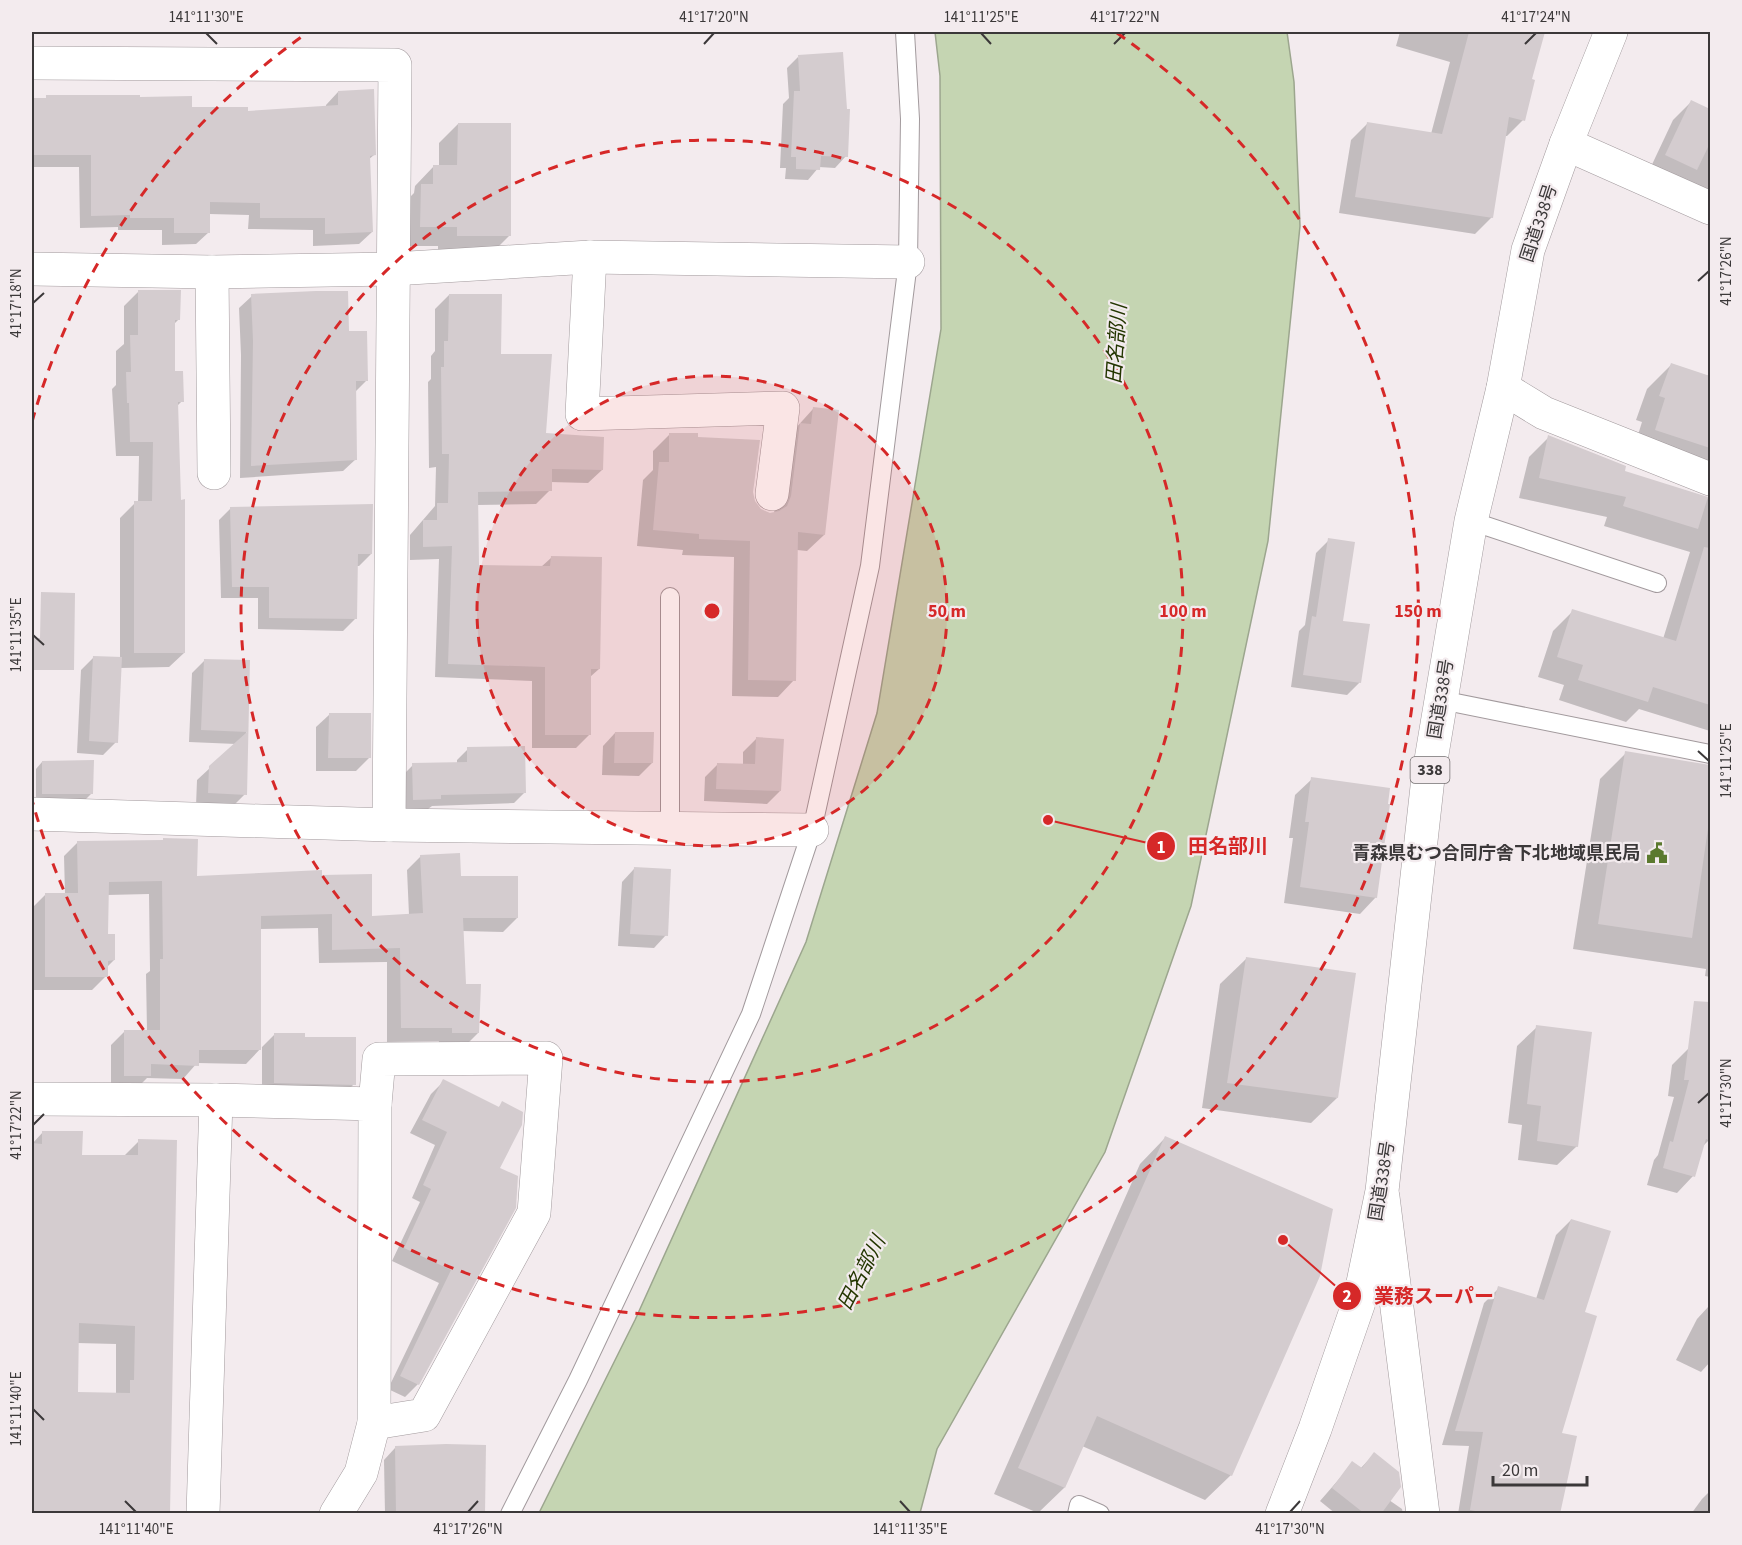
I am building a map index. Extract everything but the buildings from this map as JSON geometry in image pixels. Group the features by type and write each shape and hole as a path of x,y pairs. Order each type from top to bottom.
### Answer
{"main road":[{"name":"国道338号","path":"1282,1514 1315,1429 1359,1302 1382,1191 1428,778 1471,521 1503,388 1528,250 1566,144 1611,32"},
{"path":"32,63 395,65 388,825"},
{"path":"1566,144 1710,208"},
{"path":"590,257 582,414 783,408 772,494"},
{"path":"32,269 212,272 393,269 590,257 908,262"},
{"path":"212,272 214,473"},
{"path":"1503,388 1544,413 1710,479"},
{"path":"32,814 388,825 812,830"},
{"path":"336,1514 361,1473 374,1423 375,1104 379,1059 546,1058 534,1213 424,1415 374,1423"},
{"path":"32,1100 216,1100 375,1104"},
{"path":"203,1514 216,1100"},
{"path":"1382,1191 1423,1514"}],"lane":[{"path":"510,1514 578,1380 752,1014 812,830 870,566 908,262 910,120 905,32"},
{"path":"1471,521 1657,583"},
{"path":"670,597 670,828"},
{"path":"1441,700 1710,754"},
{"path":"1077,1514 1079,1505 1100,1514"}],"water":[{"path":"935,32 1287,32 1294,82 1300,226 1268,541 1191,906 1105,1152 937,1449 920,1513 539,1513 635,1320 806,942 877,713 941,329 940,76"}],"place":[{"name":"田名部川","path":"1048,820"},
{"name":"青森県むつ合同庁舎下北地域県民局","path":"1657,853"},
{"name":"業務スーパー","path":"1283,1240"}]}
